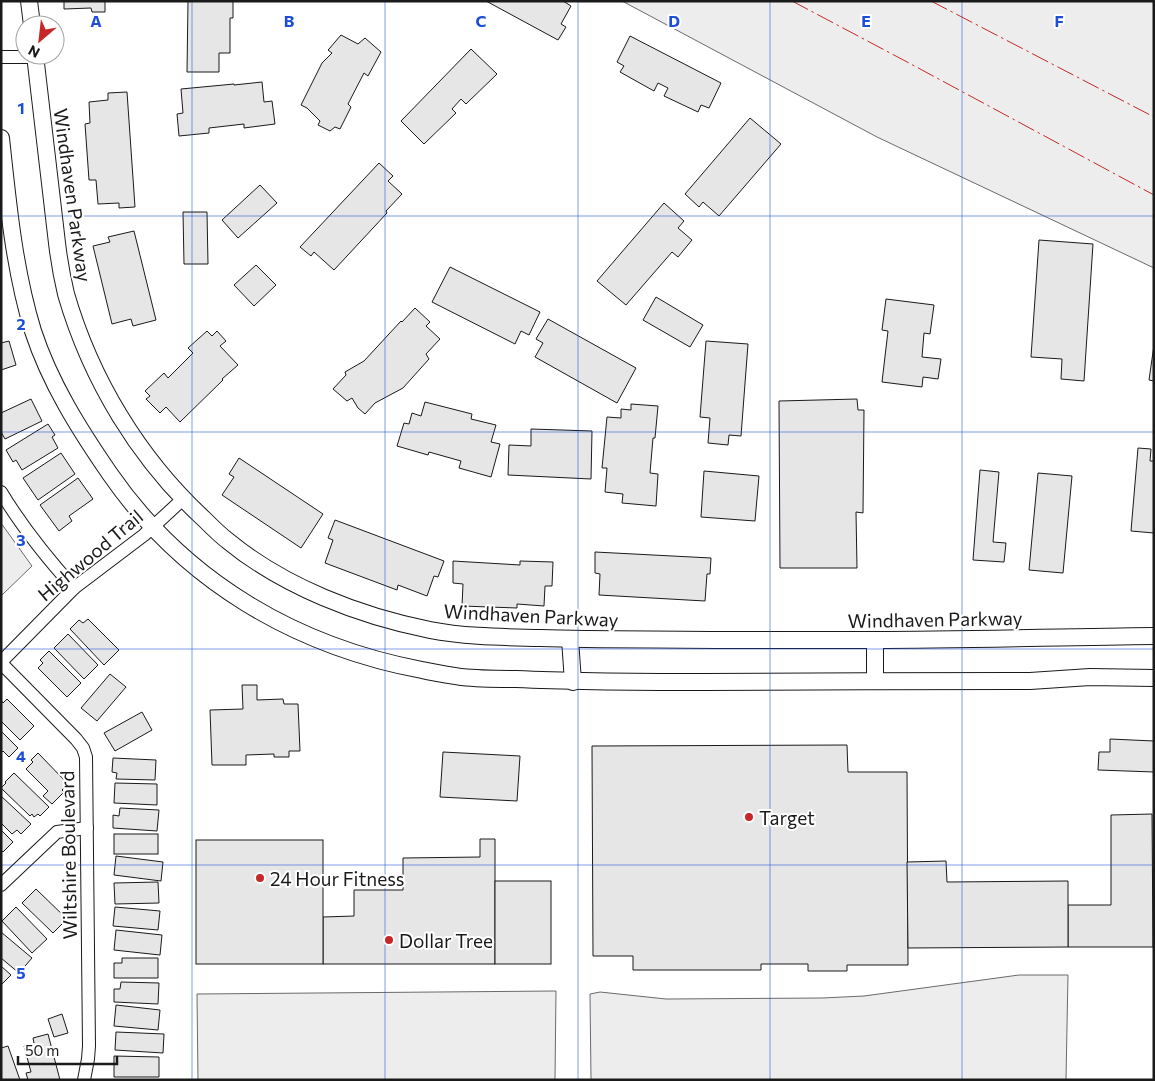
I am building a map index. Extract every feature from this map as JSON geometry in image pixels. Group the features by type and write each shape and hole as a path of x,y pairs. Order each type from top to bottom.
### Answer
{"main road":[{"path":"30,1 31,15"},
{"name":"Windhaven Parkway","path":"36,65 56,242 62,278 74,319 96,373 124,422 152,463 183,499 228,541 292,583 356,610 410,626 451,633 493,637 875,640 1154,636"},
{"path":"1,138 20,284 42,355 51,377 65,402 88,442 132,504 153,528 181,555 229,592 271,618 340,649 391,664 462,677 573,682 1154,678"},
{"path":"570,639 573,682"},
{"path":"875,640 875,681"}],"street":[{"path":"1,57 15,57"},
{"path":"1,492 40,549 74,588"},
{"name":"Highwood Trail","path":"1,663 74,588 153,528 183,499"},
{"name":"Wiltshire Boulevard","path":"1,663 76,739 85,753 89,1046 84,1080"},
{"path":"1,885 57,832 87,828"}],"shaded area":[{"path":"622,1 1154,1 1154,268 877,137"},
{"path":"1,523 32,566 1,596"},
{"path":"1019,975 1068,975 1066,1080 591,1080 590,994 600,992 666,999 822,998 864,996"},
{"path":"556,991 555,1080 198,1080 197,994"}],"building":[{"path":"64,1 105,1 105,12 92,12 91,8 64,9"},
{"path":"188,1 233,1 233,18 230,18 230,53 219,53 219,72 187,72"},
{"path":"486,1 563,1 571,6 561,24 566,27 558,40"},
{"path":"341,35 358,44 365,38 381,52 368,76 364,73 348,104 351,107 340,129 335,127 330,131 318,125 320,121 307,108 301,105 322,63 332,53 328,50"},
{"path":"630,36 721,83 709,108 701,105 698,112 664,96 668,88 658,83 654,91 620,72 624,66 617,62"},
{"path":"471,49 497,74 466,104 461,99 452,109 456,113 424,144 401,121"},
{"path":"262,82 264,102 272,101 275,124 244,128 244,124 209,128 209,133 179,136 177,114 183,113 181,89"},
{"path":"127,92 135,207 119,208 119,203 98,204 96,180 89,180 85,124 90,123 89,102 108,100 108,93"},
{"path":"750,118 781,144 719,216 703,202 699,207 685,194"},
{"path":"379,163 393,176 388,181 402,194 334,270 314,252 311,256 300,247"},
{"path":"260,185 277,203 238,238 222,220"},
{"path":"664,203 684,221 678,228 692,240 678,257 672,252 626,305 597,281"},
{"path":"183,212 207,212 208,264 184,264"},
{"path":"134,231 156,320 133,326 131,319 112,324 93,246 110,242 108,237"},
{"path":"1039,240 1093,244 1084,381 1061,379 1062,359 1031,357"},
{"path":"256,265 276,285 254,306 234,285"},
{"path":"450,267 540,312 529,335 521,331 515,344 432,302"},
{"path":"656,297 703,325 690,347 643,320"},
{"path":"886,299 934,305 930,334 924,333 922,357 941,359 938,379 923,377 922,387 882,382 888,331 882,330"},
{"path":"415,308 430,322 426,326 440,339 426,354 429,359 403,388 375,403 365,414 358,408 352,398 347,401 333,389 346,375 345,372 364,361"},
{"path":"548,319 636,368 617,403 535,357 543,343 536,339"},
{"path":"207,331 212,336 217,331 226,341 220,346 238,365 180,422 166,407 160,413 146,399 150,396 145,391 164,373 168,378 193,353 188,348"},
{"path":"9,341 16,365 1,370 1,343"},
{"path":"706,341 748,344 741,436 729,435 728,445 708,443 710,418 700,417"},
{"path":"1154,345 1154,381 1149,380"},
{"path":"31,399 42,421 5,439 1,432 1,413"},
{"path":"857,399 858,410 864,410 863,513 856,512 857,568 780,568 779,401"},
{"path":"425,402 472,414 471,419 496,425 491,442 500,444 491,477 459,468 461,461 429,452 428,455 397,446 404,423 409,424 412,413 421,416"},
{"path":"631,404 658,406 650,473 658,474 656,506 622,503 623,494 605,492 607,468 602,468 607,417 621,418 621,409 631,410"},
{"path":"48,424 55,435 52,437 58,448 22,470 16,460 13,462 6,450"},
{"path":"531,429 592,431 591,479 508,475 509,445 531,446"},
{"path":"1138,448 1151,449 1150,461 1154,461 1154,533 1131,531"},
{"path":"61,453 75,474 38,500 23,478"},
{"path":"239,458 323,514 301,548 222,495 234,477 229,474"},
{"path":"980,470 999,472 993,542 1006,543 1004,562 973,560"},
{"path":"704,471 759,476 755,521 701,517"},
{"path":"1038,473 1072,476 1063,573 1029,570"},
{"path":"78,478 93,499 69,516 72,521 59,531 40,505"},
{"path":"335,520 444,561 438,577 434,576 427,596 398,585 397,590 325,563 333,540 328,538"},
{"path":"595,552 711,558 710,574 707,574 705,601 599,595 600,574 595,573"},
{"path":"453,561 520,565 520,561 553,562 552,586 545,586 544,606 517,604 517,608 462,606 463,584 453,583"},
{"path":"88,619 119,650 104,665 70,629 79,620 83,623"},
{"path":"68,634 98,665 84,679 54,648"},
{"path":"49,651 81,683 67,697 38,668 43,663 40,660"},
{"path":"110,674 126,687 97,721 81,708"},
{"path":"242,685 257,685 257,700 283,699 284,704 298,704 300,751 289,751 289,757 274,757 274,754 246,755 246,765 212,765 210,710 243,709"},
{"path":"7,699 34,726 20,740 1,721 1,700 3,703"},
{"path":"142,712 152,730 115,751 104,733"},
{"path":"1,731 18,748 9,757 3,751 1,753"},
{"path":"1110,739 1154,741 1154,772 1098,770 1099,752 1110,752"},
{"name":"Target","path":"847,745 848,772 907,772 908,965 847,965 847,971 808,971 808,964 761,964 761,970 633,970 633,956 593,956 592,746"},
{"path":"443,752 520,756 517,801 440,797"},
{"path":"38,753 68,784 62,790 64,792 52,804 43,796 48,791 26,769"},
{"path":"113,758 156,760 155,780 116,779 117,773 112,772"},
{"path":"14,773 49,807 40,816 38,814 34,817 32,814 30,816 1,788"},
{"path":"115,783 157,784 157,805 114,803"},
{"path":"1,796 31,824 21,834 17,830 12,834 1,823"},
{"path":"120,808 159,810 157,831 113,828 113,815 119,816"},
{"path":"1152,814 1153,947 1068,947 1068,905 1111,905 1111,815"},
{"path":"1,830 13,842 3,852 1,850"},
{"path":"114,834 158,834 158,854 114,854"},
{"path":"480,839 495,839 495,964 323,964 323,917 354,916 354,890 403,890 403,858 480,857"},
{"name":"24 Hour Fitness","path":"196,840 323,840 323,964 196,964"},
{"path":"116,856 163,862 161,881 114,875"},
{"path":"946,861 947,882 1068,881 1068,947 908,948 907,862"},
{"path":"495,881 551,881 551,964 495,964"},
{"path":"158,882 159,903 115,904 114,883"},
{"path":"36,889 67,919 53,933 22,903"},
{"path":"16,907 47,939 32,953 2,921"},
{"path":"115,907 160,911 158,930 113,926"},
{"path":"116,930 162,935 160,955 114,950"},
{"path":"1,932 32,958 19,973 1,958"},
{"path":"122,958 158,958 158,978 114,978 114,963 122,963"},
{"path":"1,966 11,975 1,985"},
{"path":"121,982 159,983 158,1004 114,1002 114,989 120,989"},
{"path":"116,1005 160,1010 158,1030 114,1026"},
{"path":"62,1014 68,1033 54,1037 48,1019"},
{"path":"116,1032 164,1034 163,1053 115,1050"},
{"path":"48,1034 60,1080 28,1080 26,1073 31,1072 24,1046 34,1043 33,1038"},
{"path":"8,1046 20,1080 1,1080 1,1048"},
{"path":"114,1056 159,1057 159,1077 114,1077"}],"power":[{"path":"792,1 1154,195"},
{"path":"931,1 1154,117"}],"place":[{"name":"Target","path":"749,817"},
{"name":"24 Hour Fitness","path":"260,878"},
{"name":"Dollar Tree","path":"389,940"}]}
